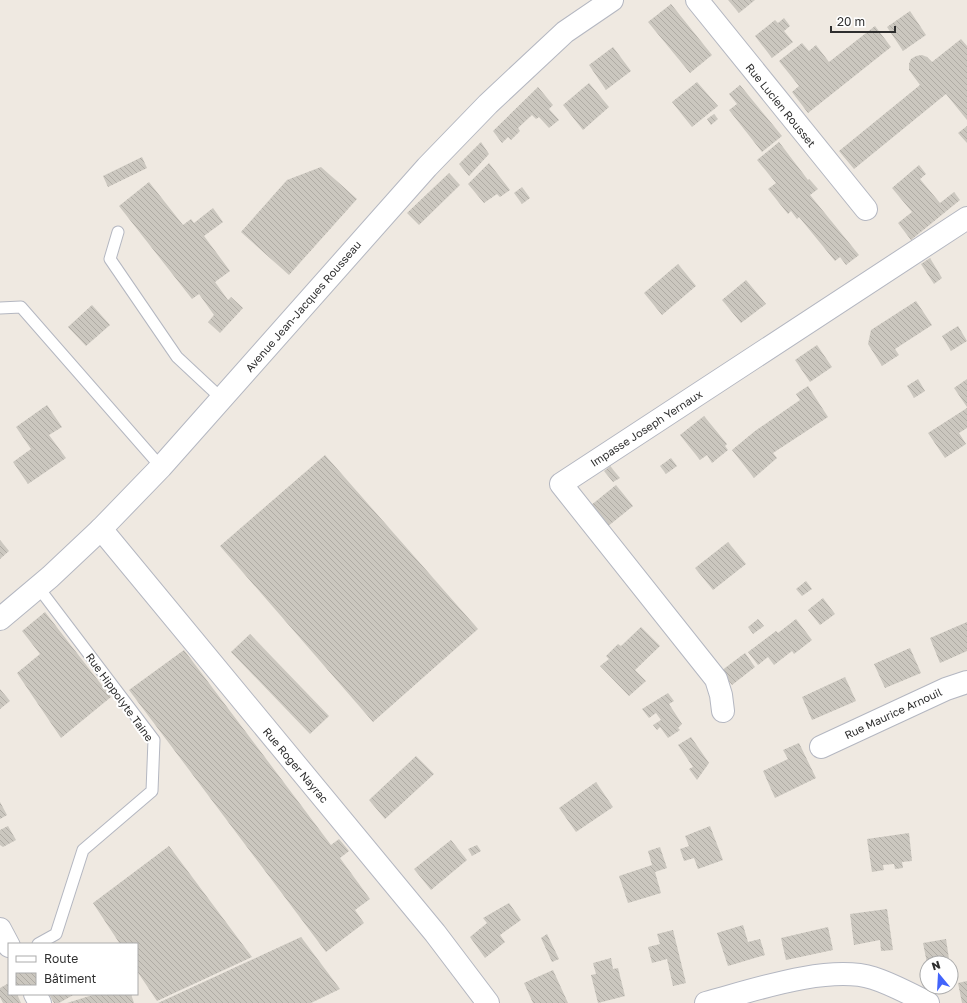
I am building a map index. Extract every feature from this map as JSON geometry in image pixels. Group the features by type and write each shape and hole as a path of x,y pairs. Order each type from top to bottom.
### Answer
{"street":[{"name":"Avenue Jean-Jacques Rousseau","path":"0,619 38,587 101,529 161,467 427,166 477,115 565,32 612,0"},
{"name":"Rue Lucien Rousset","path":"697,0 866,209"},
{"name":"Impasse Joseph Yernaux","path":"723,711 721,695 716,679 561,484 967,218"},
{"name":"Rue Roger Nayrac","path":"101,529 435,933 488,1003"},
{"name":"Rue Maurice Arnouil","path":"821,747 946,688 967,682"},
{"path":"0,929 8,944"},
{"path":"706,1003 807,977 844,973 872,978 928,1003"}],"lane":[{"path":"118,232 110,259 177,357 222,399"},
{"path":"0,308 21,307 161,467"},
{"name":"Rue Hippolyte Taine","path":"38,587 154,740 152,791 84,850 56,934 40,943"}],"building":[{"path":"728,0 755,0 739,13"},
{"path":"671,4 712,55 690,73 648,22"},
{"path":"910,11 926,35 903,51 887,27"},
{"path":"784,18 790,26 784,31 793,42 772,58 755,36 775,20 778,23"},
{"path":"875,26 891,47 808,113 792,92 799,86 779,61 802,43 809,51 816,45 829,62"},
{"path":"961,39 967,46 967,120 946,94 854,169 839,151 920,85 909,70 911,59 922,55 927,57 932,62"},
{"path":"613,47 631,71 606,90 589,65"},
{"path":"697,82 718,106 692,127 672,102"},
{"path":"589,83 609,107 583,130 563,105"},
{"path":"740,85 782,136 762,152 729,110 737,104 729,94"},
{"path":"538,87 553,105 549,109 559,120 549,128 539,117 536,119 532,115 518,128 520,131 511,140 508,137 502,143 493,131"},
{"path":"714,114 718,119 711,125 707,119"},
{"path":"967,126 967,143 958,133"},
{"path":"481,142 489,154 469,176 459,164"},
{"path":"779,142 808,180 809,179 818,189 810,195 859,255 846,265 840,257 835,261 799,217 797,219 791,211 788,214 768,189 776,183 757,160"},
{"path":"142,157 147,168 108,187 103,176"},
{"path":"489,163 510,190 500,197 497,194 484,203 468,184"},
{"path":"919,165 926,174 920,179 940,203 954,192 960,200 911,240 898,223 912,212 892,188"},
{"path":"321,167 357,199 289,275 241,232 287,180"},
{"path":"449,173 460,185 419,225 407,213"},
{"path":"149,182 183,225 191,219 194,223 213,208 223,222 204,236 230,271 215,282 228,300 231,297 243,308 220,333 208,322 214,315 199,294 192,299 119,206"},
{"path":"522,187 530,198 522,204 514,193"},
{"path":"930,258 942,278 934,284 921,264"},
{"path":"678,264 696,286 662,315 644,293"},
{"path":"746,280 766,304 741,323 722,300"},
{"path":"916,301 932,325 895,349 899,355 882,366 868,344 871,330"},
{"path":"92,305 110,325 86,346 68,327"},
{"path":"958,326 967,341 951,351 942,336"},
{"path":"817,345 832,367 810,382 795,360"},
{"path":"918,379 925,391 914,398 907,386"},
{"path":"967,379 967,407 954,388"},
{"path":"808,386 828,417 773,453 777,458 754,478 732,450 755,431 800,400 796,394"},
{"path":"47,405 62,427 49,435 66,458 28,484 13,462 31,449 16,427"},
{"path":"967,408 967,428 959,433 966,444 945,458 928,433"},
{"path":"704,416 727,444 725,446 728,450 712,463 707,455 700,460 680,435"},
{"path":"325,455 478,629 373,722 220,546"},
{"path":"671,458 677,466 666,474 660,466"},
{"path":"610,466 620,478 613,482 604,471"},
{"path":"616,485 633,506 607,527 590,506"},
{"path":"0,540 9,551 0,559"},
{"path":"728,542 746,564 713,590 695,568"},
{"path":"806,581 812,589 802,596 796,589"},
{"path":"823,598 835,614 820,625 808,610"},
{"path":"45,612 111,697 61,738 17,673 40,654 22,631"},
{"path":"758,619 764,626 753,634 748,627"},
{"path":"796,619 812,640 794,654 792,651 774,665 768,657 758,665 748,652 776,631 778,633"},
{"path":"967,622 967,651 940,663 930,638"},
{"path":"641,627 660,646 635,670 646,681 629,696 600,666 609,659 606,656 618,644 621,646"},
{"path":"250,634 329,716 310,734 231,652"},
{"path":"910,648 921,673 885,688 874,664"},
{"path":"184,650 331,845 339,839 349,851 340,858 370,899 355,910 364,923 326,952 129,690"},
{"path":"745,653 755,667 732,685 721,671"},
{"path":"845,677 856,701 812,720 802,697"},
{"path":"0,689 10,701 0,709"},
{"path":"668,693 674,701 669,704 682,724 678,728 680,730 668,738 660,727 657,730 653,725 661,720 656,713 649,718 642,709"},
{"path":"691,737 709,763 697,780 689,769 693,767 678,745"},
{"path":"799,743 816,778 775,798 763,771 788,759 783,750"},
{"path":"416,756 434,774 385,819 369,800"},
{"path":"596,782 613,807 576,832 559,808"},
{"path":"0,802 7,815 0,819"},
{"path":"8,826 16,840 3,847 0,845 0,830"},
{"path":"710,826 723,860 698,869 694,858 684,861 680,849 689,846 685,836"},
{"path":"909,833 912,861 902,862 903,868 895,869 894,864 883,865 884,870 872,872 867,839"},
{"path":"451,840 467,860 431,890 414,869"},
{"path":"477,845 481,851 472,856 468,849"},
{"path":"169,846 252,957 157,1001 138,972 138,943 119,943 93,903"},
{"path":"660,847 667,868 655,872 661,893 628,903 619,876 652,865 648,851"},
{"path":"509,903 521,920 500,935 505,942 485,958 470,937 487,923 483,918"},
{"path":"887,909 893,950 881,951 880,940 854,945 850,914"},
{"path":"743,925 748,942 760,939 765,955 728,966 717,933"},
{"path":"828,927 833,950 786,960 781,938"},
{"path":"673,930 686,983 673,986 667,959 652,963 648,947 660,944 657,934"},
{"path":"547,934 559,959 552,962 541,938"},
{"path":"301,937 340,989 311,1003 158,1003"},
{"path":"946,939 948,955 925,955 923,943"},
{"path":"611,958 613,969 618,968 625,996 598,1003 591,975 596,974 593,963"},
{"path":"553,970 568,1003 533,1003 524,983"},
{"path":"967,981 967,1003 962,1003 959,983"},
{"path":"8,984 8,995 17,995 21,1003 3,1003 0,997 0,988"},
{"path":"50,995 73,995 59,1003 54,1003"},
{"path":"93,995 131,995 134,1003 67,1003"}]}
